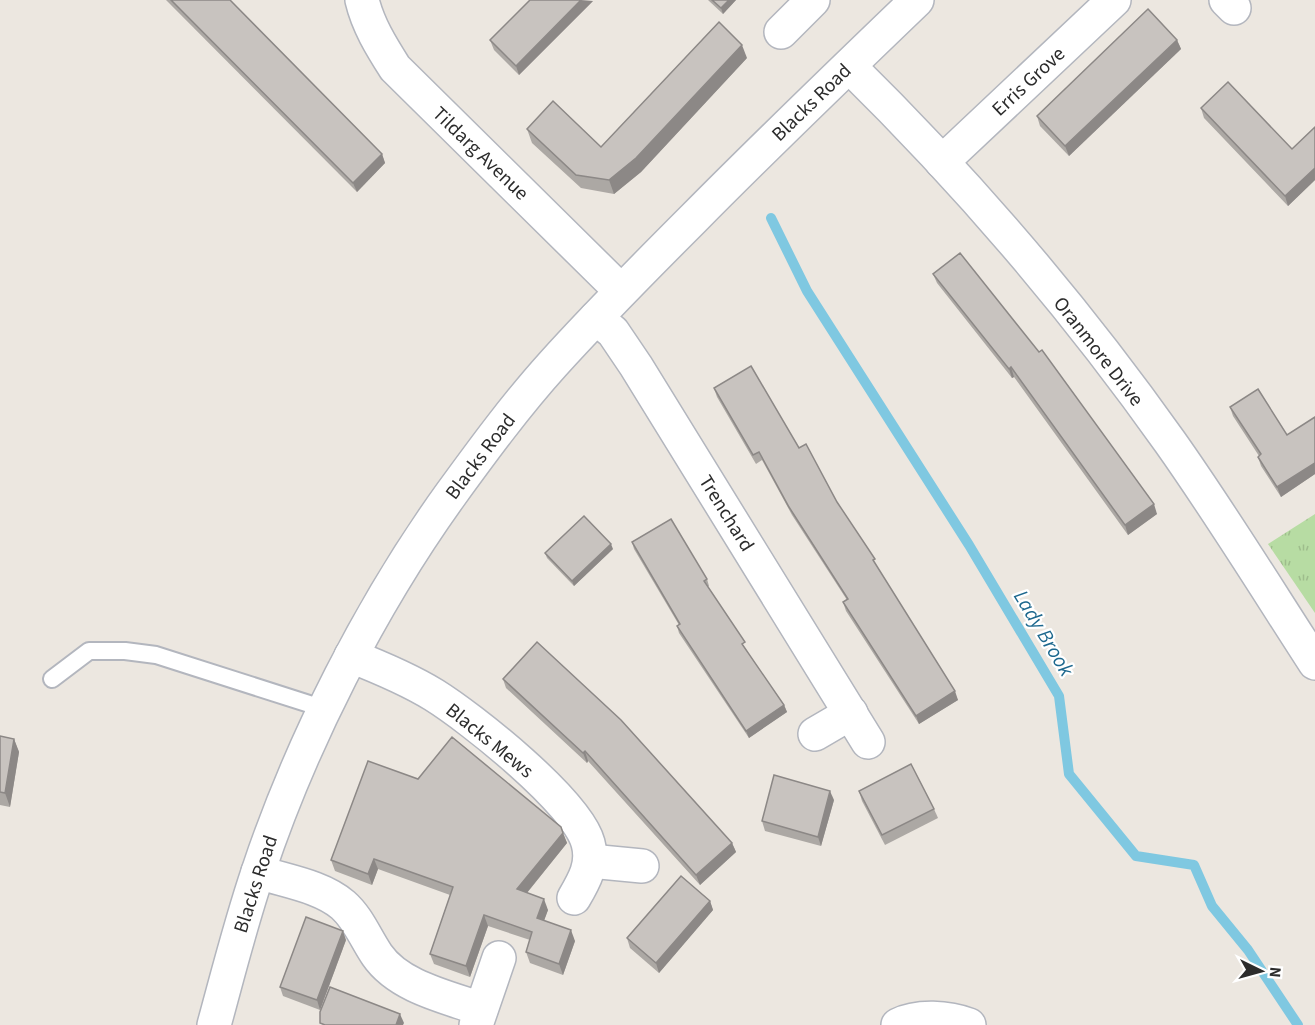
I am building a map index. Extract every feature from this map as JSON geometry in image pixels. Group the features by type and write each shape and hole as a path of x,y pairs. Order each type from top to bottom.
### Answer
{"street":[{"name":"Tildarg Avenue","path":"362,0 378,41 395,68 621,291"},
{"path":"781,32 813,0"},
{"name":"Blacks Road","path":"214,1025 258,872 283,803 351,656 380,605 449,496 497,431 550,366 750,161 917,0"},
{"name":"Erris Grove","path":"942,162 1114,0"},
{"name":"Oranmore Drive","path":"849,66 942,162 1023,255 1107,358 1171,443 1315,663"},
{"name":"Trenchard","path":"596,318 613,332 636,366 868,742"},
{"name":"Blacks Mews","path":"351,656 434,695 522,762 560,801 579,826 588,842 590,861"},
{"path":"815,734 851,713"},
{"path":"574,898 585,879 590,861 642,866"},
{"path":"258,872 323,893 344,906 378,957 396,974 479,1017 499,958"},
{"path":"898,1025 907,1020 952,1018 969,1025"}],"lane":[{"path":"52,679 89,651 125,651 156,655 326,709"}],"green space":[{"path":"1315,514 1315,613 1268,544"}],"building":[{"path":"171,0 230,0 382,154 353,183"},
{"path":"530,0 581,0 516,66 490,40"},
{"path":"712,0 729,0 721,8"},
{"path":"1148,9 1177,40 1065,146 1037,116"},
{"path":"719,22 742,45 636,158 609,180 576,175 527,129 553,101 601,147"},
{"path":"1228,82 1292,149 1315,127 1315,168 1285,196 1201,108"},
{"path":"960,253 1039,352 1042,350 1154,504 1125,525 1011,367 1009,369 933,274"},
{"path":"751,366 799,448 806,444 837,502 875,559 873,560 955,691 916,716 843,602 848,599 789,507 759,452 753,455 714,388"},
{"path":"1258,389 1287,435 1315,417 1315,463 1277,487 1258,457 1261,454 1230,407"},
{"path":"584,516 611,544 572,581 545,553"},
{"path":"671,519 707,579 704,581 745,642 742,644 784,705 746,731 677,626 680,624 632,542"},
{"path":"537,642 621,720 732,843 696,875 585,751 583,753 503,679"},
{"path":"0,736 14,739 5,793 0,792"},
{"path":"452,737 561,827 563,833 517,889 544,899 537,918 571,930 559,964 526,952 532,932 484,915 466,966 430,954 453,887 374,859 368,874 331,860 368,761 418,779"},
{"path":"911,764 934,809 882,835 859,791"},
{"path":"774,775 830,791 818,837 762,821"},
{"path":"681,876 710,901 656,963 627,938"},
{"path":"306,917 343,931 317,1000 280,987"},
{"path":"330,987 400,1014 396,1025 325,1025 320,1023 320,1012"}],"waterway":[{"name":"Lady Brook","path":"771,218 807,291 969,545 1059,696 1069,774 1136,856 1194,865 1212,906 1248,950 1298,1025"}]}
